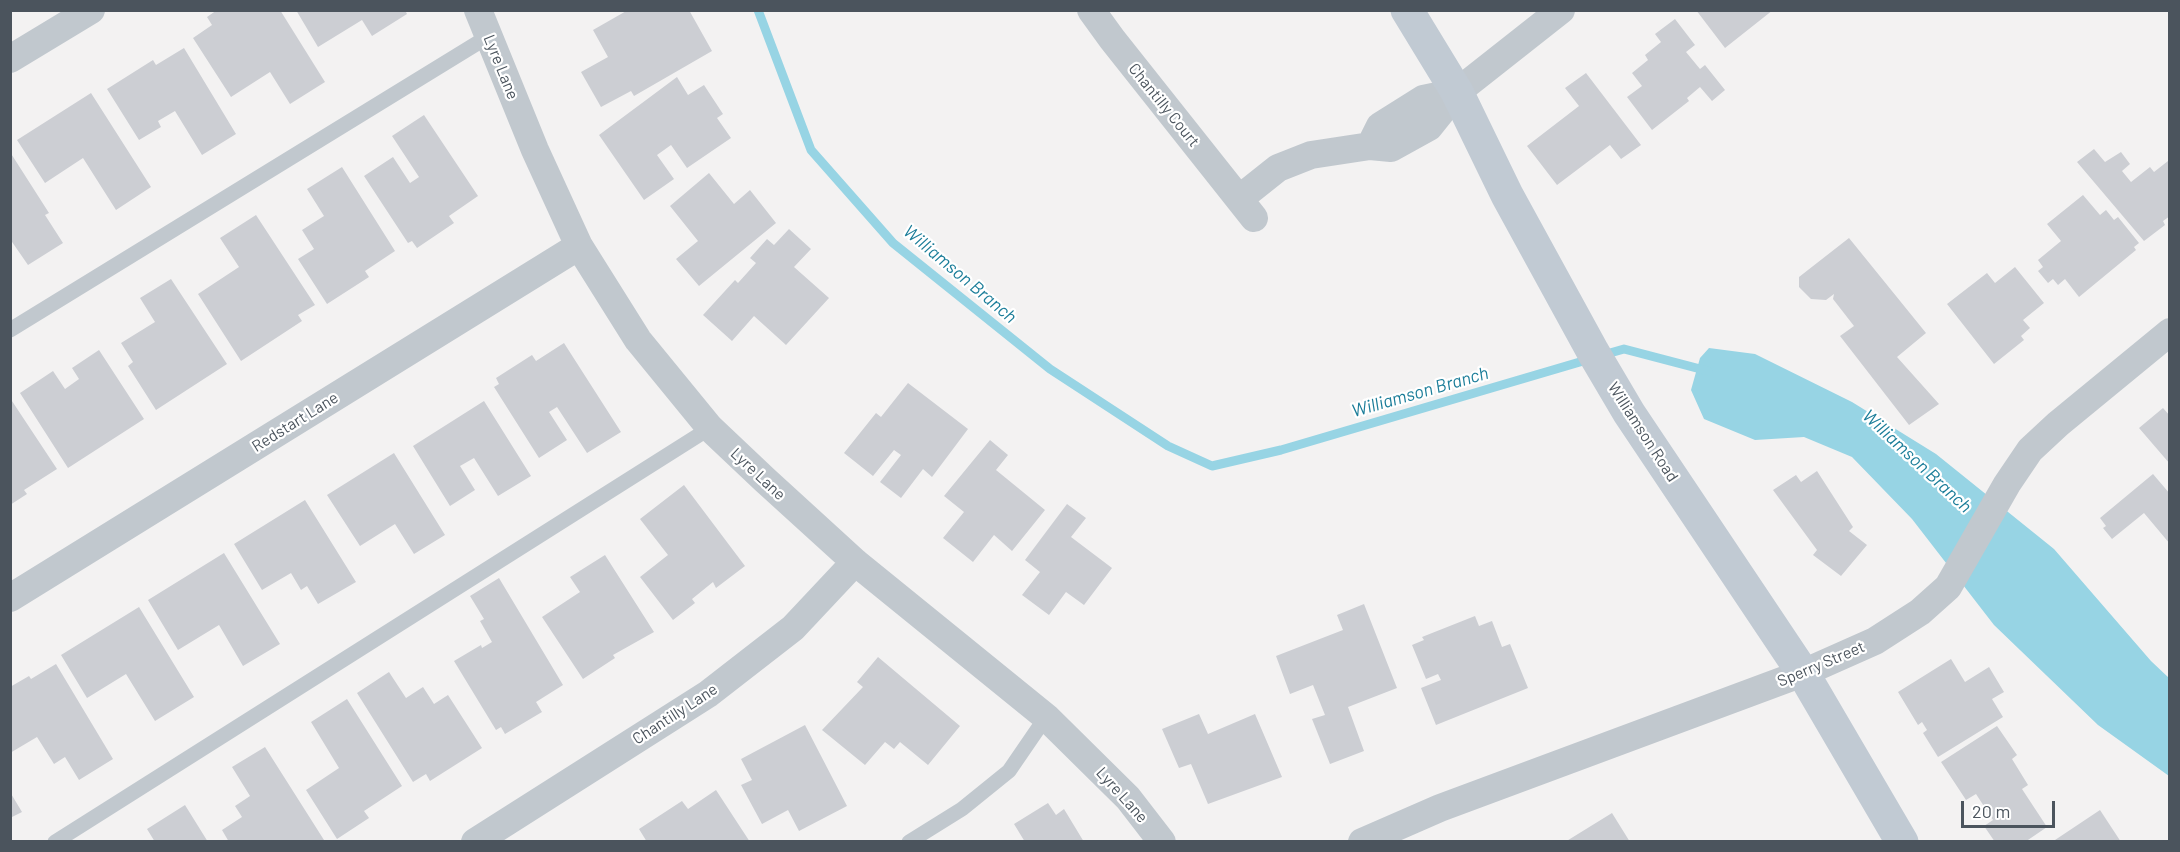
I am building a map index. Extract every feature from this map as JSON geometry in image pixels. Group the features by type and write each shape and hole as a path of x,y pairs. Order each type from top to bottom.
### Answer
{"street":[{"path":"10,59 91,10"},
{"name":"Lyre Lane","path":"478,10 535,150 579,246 638,340 710,428 855,562 1046,717 1128,798 1162,842"},
{"name":"Chantilly Court","path":"1091,10 1247,208 1278,168 1311,155 1370,146 1380,126 1423,99 1457,92"},
{"name":"Williamson Road","path":"1407,10 1457,92 1507,195 1593,352 1629,413 1803,673 1894,839"},
{"path":"1457,92 1562,10"},
{"name":"Redstart Lane","path":"10,598 579,246"},
{"name":"Sperry Street","path":"1362,842 1440,808 1803,673 1875,641 1920,612 1948,587 2007,484 2030,450 2169,332"},
{"name":"Chantilly Lane","path":"475,842 708,694 793,628 855,562"}],"lane":[{"path":"10,330 489,36"},
{"path":"56,842 710,428"},
{"path":"909,842 962,809 1009,771 1046,717"}],"water":[{"path":"1709,348 1755,354 1852,402 1936,454 2054,549 2151,661 2169,678 2169,776 2098,725 1994,625 1912,519 1852,457 1804,437 1755,440 1704,419 1691,390 1700,358"}],"building":[{"path":"217,10 280,10 325,82 290,104 270,72 231,97 193,38 212,25 207,17"},
{"path":"296,10 405,10 407,14 372,36 362,20 318,47"},
{"path":"628,10 689,10 712,51 634,96 631,91 601,107 581,72 608,57 593,30"},
{"path":"1696,10 1773,10 1725,48"},
{"path":"1675,19 1695,45 1686,52 1700,69 1705,65 1725,90 1712,101 1700,87 1687,98 1689,101 1652,130 1627,97 1642,86 1632,73 1648,60 1645,55 1661,42 1655,34"},
{"path":"184,48 236,134 202,155 175,111 158,121 161,127 139,140 107,89 153,60 156,65"},
{"path":"1586,73 1641,145 1621,159 1610,145 1557,185 1527,146 1579,106 1565,88"},
{"path":"677,77 688,95 704,85 723,114 717,118 731,138 687,168 671,145 657,155 674,179 644,200 599,135"},
{"path":"91,93 151,187 116,210 83,158 45,183 17,140"},
{"path":"424,115 478,196 449,216 454,223 417,248 412,241 408,243 364,176 393,157 410,183 419,177 392,136"},
{"path":"2094,149 2105,162 2121,152 2130,164 2122,171 2131,182 2150,167 2154,172 2168,161 2170,162 2170,216 2163,221 2165,225 2144,241 2077,162"},
{"path":"10,152 49,213 45,215 63,243 28,265 10,239"},
{"path":"342,167 395,251 365,271 369,277 327,304 298,259 314,249 302,230 324,216 307,189"},
{"path":"709,173 734,204 750,190 776,223 699,286 676,259 698,241 670,206"},
{"path":"2083,195 2100,215 2106,210 2114,220 2118,217 2139,243 2134,247 2136,250 2079,297 2065,279 2058,285 2053,279 2048,283 2038,271 2043,267 2038,260 2061,241 2047,224"},
{"path":"256,215 315,305 298,315 302,321 241,361 198,294 239,267 220,238"},
{"path":"789,229 811,249 794,267 829,298 786,345 754,316 732,341 703,315 735,280 738,283 756,263 750,258 767,239 774,245"},
{"path":"1849,238 1926,333 1897,357 1939,404 1909,425 1840,336 1854,326 1833,299 1834,294 1826,300 1811,299 1799,287 1799,277"},
{"path":"2015,267 2044,303 2023,320 2030,328 2021,336 2024,340 1994,364 1947,304 1987,273 1995,283"},
{"path":"171,279 227,364 156,410 128,366 133,362 121,343 155,322 140,298"},
{"path":"564,343 621,432 587,453 557,407 549,412 567,440 539,458 494,387 499,384 496,378 532,355 536,361"},
{"path":"99,350 144,419 68,468 20,393 53,371 65,389 79,379 72,368"},
{"path":"908,383 968,429 932,477 923,469 901,498 880,482 901,455 894,450 873,476 844,453 876,413 881,417"},
{"path":"10,398 57,469 24,490 27,494 10,505"},
{"path":"484,401 531,476 498,496 474,458 460,466 475,490 450,506 413,446"},
{"path":"2163,408 2170,416 2170,464 2139,428"},
{"path":"990,440 1008,455 996,470 1045,510 1012,551 994,535 973,562 943,538 964,512 944,496"},
{"path":"394,453 445,535 414,554 395,524 360,546 327,495"},
{"path":"1817,471 1853,527 1849,531 1867,545 1841,576 1813,555 1817,550 1773,490 1796,475 1801,482"},
{"path":"2153,474 2170,494 2170,544 2144,513 2112,539 2103,528 2106,526 2100,518"},
{"path":"684,485 745,566 716,588 713,582 692,599 695,603 673,620 640,577 668,555 640,519"},
{"path":"305,500 356,582 318,604 307,586 301,590 291,573 262,590 234,544"},
{"path":"1067,504 1086,518 1071,537 1112,568 1084,605 1066,592 1049,615 1022,595 1040,572 1025,560"},
{"path":"224,553 280,644 243,666 219,625 178,650 148,600"},
{"path":"605,555 654,632 613,655 615,658 583,679 542,617 580,592 570,577"},
{"path":"499,578 563,685 536,702 542,712 505,734 501,727 496,730 454,661 481,645 482,648 492,642 480,621 484,619 470,596"},
{"path":"1364,604 1397,688 1348,707 1364,751 1330,764 1312,719 1325,715 1313,685 1290,694 1276,656 1343,630 1337,615"},
{"path":"139,607 194,697 155,721 126,674 87,698 61,655"},
{"path":"1475,616 1479,626 1492,621 1502,647 1510,644 1528,688 1436,725 1421,688 1441,680 1438,674 1426,679 1412,645 1424,640 1422,637"},
{"path":"878,657 960,726 928,765 900,742 894,749 885,742 865,765 822,730 863,687 857,682"},
{"path":"1951,659 1965,682 1989,667 2004,692 1992,699 2003,717 1938,757 1923,733 1927,730 1922,722 1918,725 1898,692"},
{"path":"56,664 113,759 79,780 65,757 54,764 37,737 10,753 10,687 29,676 31,679"},
{"path":"389,672 406,698 423,687 434,704 448,695 482,748 430,781 426,774 413,782 357,693"},
{"path":"347,699 402,786 364,811 369,818 337,839 306,790 339,768 311,722"},
{"path":"1199,714 1208,734 1255,714 1282,777 1208,804 1191,764 1179,768 1162,729"},
{"path":"805,725 847,806 799,831 788,810 762,824 741,785 752,780 741,759"},
{"path":"1997,726 2017,755 2012,759 2028,785 2022,789 2047,827 2025,842 1995,842 1984,826 1993,820 1976,794 1966,800 1941,762"},
{"path":"265,747 324,840 322,842 229,842 222,830 242,817 235,806 250,796 232,767"},
{"path":"716,790 750,842 647,842 639,829 682,801 688,809"},
{"path":"10,792 22,812 10,818"},
{"path":"1048,803 1056,815 1064,809 1084,842 1025,842 1014,824"},
{"path":"185,805 208,842 155,842 147,829"},
{"path":"2100,810 2121,842 2052,842"},
{"path":"1612,813 1630,842 1565,842"}],"waterway":[{"name":"Williamson Branch","path":"758,10 811,150 893,243 1050,369 1168,446 1212,466 1281,450 1590,359"},
{"name":"Williamson Branch","path":"1603,355 1624,349 1708,371"}]}
